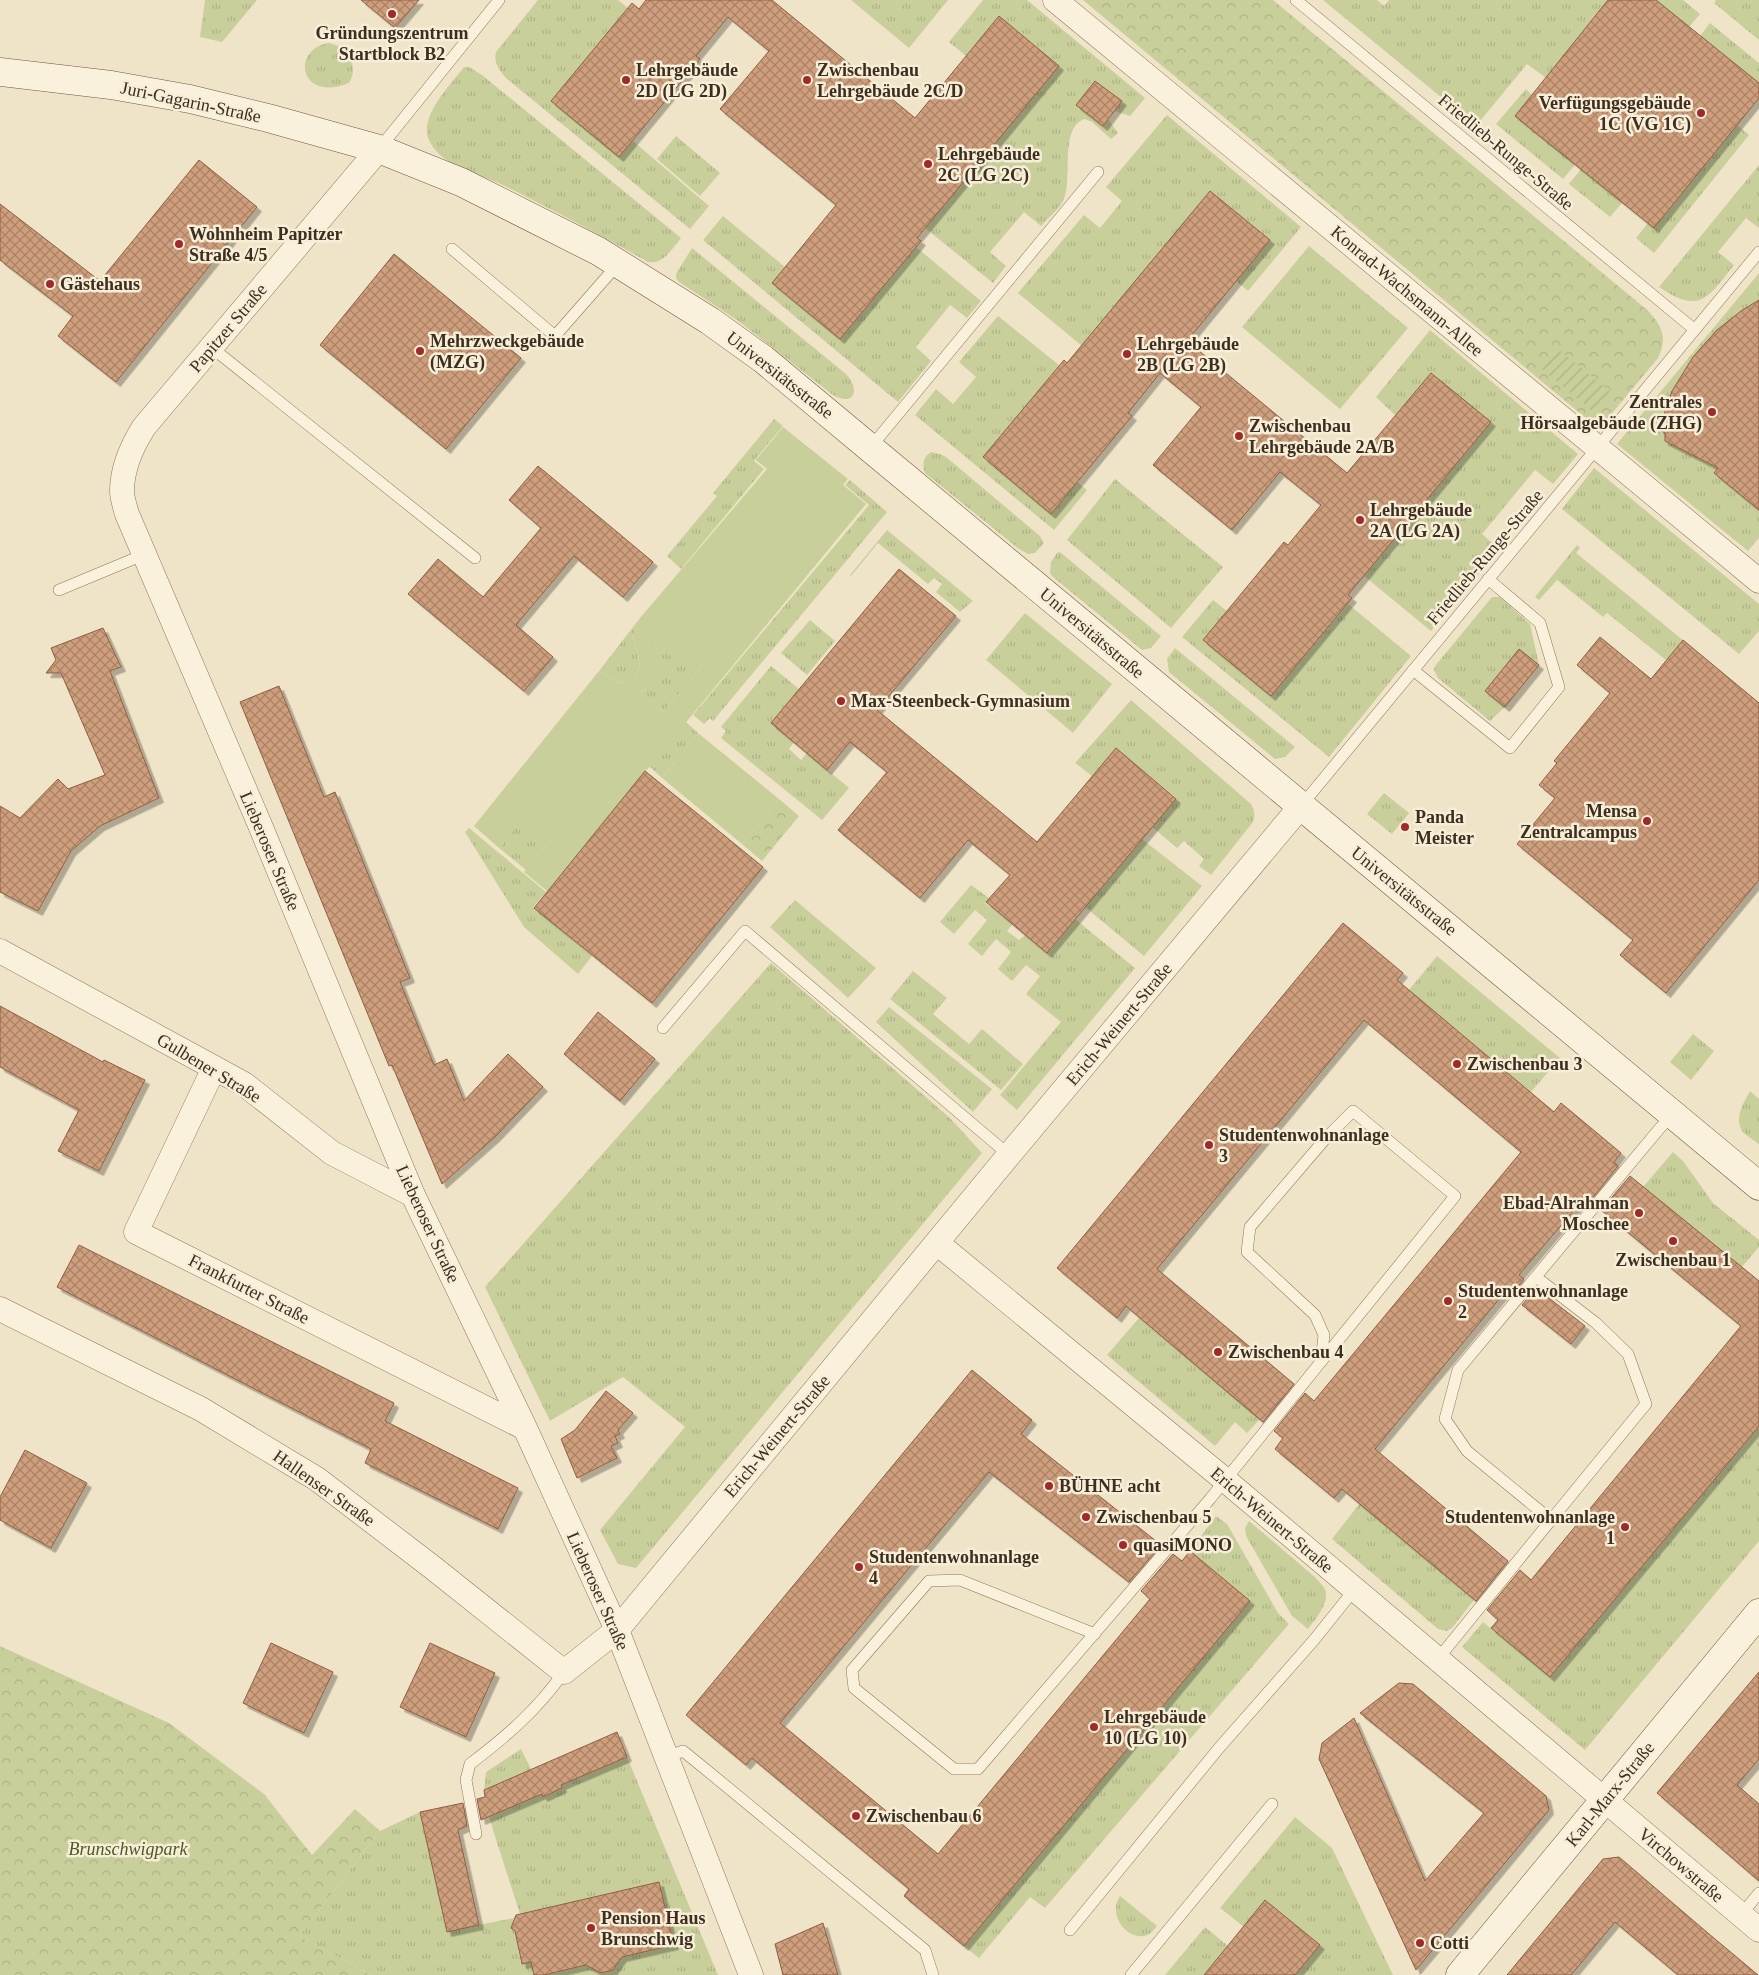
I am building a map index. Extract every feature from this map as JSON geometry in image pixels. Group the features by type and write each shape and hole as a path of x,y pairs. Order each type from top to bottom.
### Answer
{"street":[{"name":"Konrad-Wachsmann-Allee","path":"1055,0 1759,581"},
{"name":"Juri-Gagarin-Straße","path":"0,72 111,85 190,99 268,118 379,149"},
{"name":"Universitätsstraße","path":"379,149 461,182 530,216 618,264 710,321 763,359 1759,1186"},
{"name":"Papitzer Straße","path":"125,467 132,444 144,427 379,149"},
{"name":"Lieberoser Straße","path":"125,467 122,491 127,514 143,555 260,825 412,1195 525,1428 617,1630 751,1975"},
{"name":"Erich-Weinert-Straße","path":"617,1630 1009,1155 1301,806"},
{"name":"Gulbener Straße","path":"0,951 244,1084 332,1153 412,1195"},
{"name":"Frankfurter Straße","path":"214,1068 136,1232 525,1428"},
{"name":"Erich-Weinert-Straße","path":"937,1242 1225,1480 1604,1800"},
{"name":"Hallenser Straße","path":"0,1310 201,1409 317,1478 564,1672"},
{"name":"Karl-Marx-Straße","path":"1460,1975 1759,1613"},
{"path":"564,1672 617,1630"},
{"name":"Virchowstraße","path":"1604,1800 1759,1930"}],"lane":[{"path":"379,149 499,0"},
{"name":"Friedlieb-Runge-Straße","path":"1296,0 1695,330"},
{"path":"870,448 1098,172"},
{"path":"452,249 555,336 618,264"},
{"name":"Friedlieb-Runge-Straße","path":"1301,806 1759,252"},
{"path":"211,348 475,558"},
{"path":"59,590 143,555"},
{"path":"1413,670 1510,748 1559,687 1540,623 1488,579"},
{"path":"663,1028 745,931 1009,1155"},
{"path":"1095,1634 960,1580 929,1581 852,1670 854,1688 954,1769 978,1769 1095,1634 1225,1480 1455,1196 1353,1111 1326,1138 1250,1227 1248,1252 1315,1315 1324,1335 1320,1362"},
{"path":"1551,1520 1467,1451 1445,1419 1458,1370 1673,1114"},
{"path":"1437,1660 1646,1404 1628,1354 1596,1323 1536,1277"},
{"path":"1070,1930 1219,1748 1314,1640 1354,1590"},
{"path":"476,1834 466,1780 470,1764 504,1738 538,1706 564,1672"},
{"path":"666,1757 683,1751 704,1768 926,1950 933,1975"},
{"path":"1131,1975 1272,1804"},
{"path":"1741,1915 1759,1893"}],"green space":[{"path":"205,0 257,0 222,42 200,37"},
{"path":"538,0 618,0 628,8 551,101 619,157 633,141 709,206 690,229 507,79 500,70 495,60 496,52"},
{"path":"851,0 948,0 909,48"},
{"path":"983,0 1027,0 1145,98 1130,116 1114,111 1122,101 1095,81 1076,105 1102,126 1108,119 1118,133 1111,139 1092,122 1085,119 1077,124 1069,142 1064,199 1041,226 1024,212 990,252 1006,266 993,283 925,228 999,17 966,56 949,42"},
{"path":"1083,0 1273,0 1646,309 1656,320 1662,332 1663,344 1658,358 1599,429"},
{"path":"1323,0 1377,0 1384,6 1389,0 1608,0 1546,78 1527,64 1476,126"},
{"path":"1656,0 1683,0 1700,14 1689,27"},
{"path":"1716,0 1759,0 1759,40 1714,3"},
{"path":"1710,23 1759,63 1759,83 1700,36"},
{"path":"328,43 341,48 350,57 353,70 349,83 332,87 320,86 311,81 306,73 305,64 308,55 316,48"},
{"path":"464,67 469,67 482,75 681,238 671,251 663,259 648,262 500,183 452,164 442,157 433,147 427,136 430,115 440,97"},
{"path":"1526,89 1532,95 1516,116 1575,165 1563,179 1496,124"},
{"path":"1167,115 1301,227 1248,291 1236,281 1270,240 1210,191 1082,346 1018,293 1084,215 1100,228 1122,201 1106,187"},
{"path":"1737,125 1749,135 1654,253 1636,238 1648,223 1654,228"},
{"path":"676,136 720,173 700,196 657,159"},
{"path":"1759,165 1759,228 1746,218 1718,252 1734,265 1717,286 1710,294 1694,301 1684,300 1659,287"},
{"path":"1581,169 1622,203 1610,217 1569,184"},
{"path":"723,216 785,267 772,283 840,339 916,247 981,301 967,318 950,305 916,347 931,361 898,402 703,240"},
{"path":"1309,246 1408,328 1340,409 1242,327"},
{"path":"692,248 846,374 853,386 853,395 846,399 833,395 737,320 679,282 676,274"},
{"path":"1759,273 1759,300 1725,325 1696,354 1674,389 1665,408 1659,429 1665,433 1665,441 1718,468 1714,473 1759,510 1759,538 1748,551 1617,444"},
{"path":"998,316 1059,365 983,458 1051,514 1077,482 1087,490 1054,530 915,415 936,389 953,404 976,377 959,362"},
{"path":"1430,330 1578,454 1553,484 1535,470 1482,534 1499,549 1431,631 1364,576 1490,423 1431,373 1395,415 1376,397"},
{"path":"1558,349 1613,394 1596,414 1542,369"},
{"path":"774,419 783,426 754,461 764,469 681,569 667,556 717,496 713,493"},
{"path":"783,427 848,479 843,485 866,504 547,891 524,872 550,841 523,819 499,848 474,826 599,671 618,683 634,678 640,666 633,636 640,618 767,469 756,460","holes":["663,635 702,666 663,713 639,693 656,678 659,659 655,644"]},
{"path":"931,452 946,457 1040,536 1044,543 1035,553 1028,554 1019,549 925,473 924,461"},
{"path":"1594,468 1759,604 1759,631 1739,654 1562,509"},
{"path":"1115,479 1223,567 1171,628 1067,540"},
{"path":"850,480 887,512 713,721 710,718 704,724 693,715 869,505 845,485"},
{"path":"887,530 973,601 960,612 936,592 942,584 934,578 928,584 878,543 851,576"},
{"path":"1577,545 1580,548 1576,553 1683,640 1666,660 1607,613 1603,617 1557,580 1539,600 1535,597"},
{"path":"1060,552 1161,636 1151,648 1142,650 1053,577 1050,573 1051,562 1057,553"},
{"path":"1492,597 1500,597 1530,624 1539,665 1505,707 1490,721 1438,678 1434,670 1435,666"},
{"path":"1213,600 1227,611 1203,640 1271,696 1348,604 1411,656 1329,757 1182,637"},
{"path":"1025,613 1112,684 1073,733 986,660"},
{"path":"640,618 633,636 640,666 634,678 618,683 599,671"},
{"path":"810,620 835,641 807,675 781,653"},
{"path":"663,634 702,666 663,713 639,693 650,684 657,672 658,658 655,644"},
{"path":"1175,648 1295,747 1285,757 1275,759 1169,672 1167,659"},
{"path":"771,666 799,689 771,723 794,742 789,749 801,760 807,753 849,788 822,820 721,738 726,731 721,727"},
{"path":"1131,700 1252,806 1254,813 1253,822 1211,875 1199,866 1204,859 1184,841 1177,848 1152,827 1176,798 1116,748 1092,776 1075,763"},
{"path":"686,722 698,733 662,778 649,766"},
{"path":"698,733 779,799 742,844 662,778"},
{"path":"1384,793 1409,813 1392,834 1367,814"},
{"path":"779,799 799,816 762,861 742,844"},
{"path":"523,818 550,841 526,870 499,848"},
{"path":"469,828 546,892 533,907 592,956 578,974 524,927 465,832"},
{"path":"1142,839 1202,886 1144,956 1085,907"},
{"path":"971,885 989,898 985,903 1012,925 1007,931 1019,940 1025,935 1048,953 1075,919 1135,968 1017,1110 1000,1095 1061,1022 1026,994 1040,976 1026,965 1012,981 998,969 1011,952 996,939 982,956 968,944 987,920 975,910 954,934 940,922"},
{"path":"795,900 876,968 848,998 770,927"},
{"path":"1437,956 1560,1058 1531,1092 1409,990"},
{"path":"771,963 950,1118 982,1153 636,1568 618,1564 600,1530 685,1427 623,1377 550,1421 485,1287"},
{"path":"913,971 947,998 933,1014 969,1044 982,1029 1023,1064 1001,1090 890,999"},
{"path":"889,1007 992,1089 973,1112 876,1022"},
{"path":"1693,1034 1714,1051 1691,1080 1670,1062"},
{"path":"1750,1091 1759,1099 1759,1144 1744,1133 1739,1124 1741,1109"},
{"path":"1673,1152 1683,1161 1713,1203 1759,1240 1759,1247 1741,1268 1643,1187"},
{"path":"1139,1318 1260,1419 1247,1433 1235,1422 1215,1446 1107,1355"},
{"path":"1759,1426 1759,1541 1585,1750 1462,1647 1483,1622 1550,1677"},
{"path":"1360,1503 1474,1600 1452,1628 1447,1631 1438,1629 1332,1539"},
{"path":"1216,1516 1227,1524 1278,1613 1289,1624 1045,1908 1030,1897 979,1958 964,1946 1249,1601 1190,1551"},
{"path":"1249,1521 1316,1578 1324,1588 1326,1592 1325,1602 1308,1629 1292,1616 1246,1536 1245,1528"},
{"name":"Brunschwigpark","path":"0,1646 169,1723 264,1794 312,1855 355,1809 380,1831 299,1936 371,1975 0,1975"},
{"path":"521,1749 531,1769 484,1790 486,1772"},
{"path":"627,1757 718,1975 544,1975 594,1963 601,1973 613,1970 616,1965 615,1958 673,1945 658,1882 520,1914 489,1816 542,1794 543,1797 562,1788 561,1785"},
{"path":"420,1812 447,1931 514,1918 513,1927 528,1946 518,1949 521,1964 531,1962 534,1975 371,1975 299,1936 380,1831"},
{"path":"1295,1817 1332,1848 1393,1975 1295,1975 1319,1945 1266,1900 1244,1927 1220,1908"},
{"path":"1120,1896 1157,1926 1152,1932 1148,1935 1137,1936 1124,1929 1117,1916 1116,1909"},
{"path":"1205,1927 1228,1946 1204,1975 1165,1975"}],"building":[{"name":"Gründungszentrum Startblock B2","path":"361,0 419,0 395,28"},
{"path":"646,0 772,0 915,118 999,16 1059,66 917,238 921,241 840,339 772,283 836,205 720,109 769,51 728,17 696,56 700,59 619,157 551,101 632,3 639,9"},
{"name":"Verfügungsgebäude 1C (VG 1C)","path":"1608,0 1656,0 1759,83 1759,98 1654,228 1515,116"},
{"path":"1095,81 1122,101 1103,126 1076,105"},
{"name":"Wohnheim Papitzer Straße 4/5","path":"199,160 257,207 116,382 58,336 73,316 0,260 0,204 100,281"},
{"path":"1210,191 1270,240 1187,341 1347,473 1431,373 1491,422 1348,595 1352,598 1271,696 1203,640 1284,542 1288,545 1321,505 1280,472 1232,530 1153,465 1201,407 1160,373 1128,413 1132,416 1051,514 983,457 1064,360 1067,363"},
{"name":"Mehrzweckgebäude (MZG)","path":"394,254 521,358 446,449 320,345"},
{"name":"Zentrales Hörsaalgebäude (ZHG)","path":"1759,300 1759,510 1714,473 1718,468 1665,441 1665,433 1659,429 1672,391 1693,357 1717,330 1741,311"},
{"path":"538,466 653,562 623,597 574,556 516,625 553,657 524,691 408,594 438,559 483,597 541,528 509,500"},
{"path":"899,569 956,616 877,710 1037,842 1116,748 1176,799 1047,953 986,902 1010,875 968,840 920,898 838,830 887,772 850,742 827,770 771,723"},
{"path":"103,628 121,667 110,671 159,798 100,826 71,851 38,911 0,892 0,806 20,818 58,779 68,789 105,775 61,673 46,673 56,660 51,648"},
{"name":"Mensa Zentralcampus","path":"1600,637 1651,679 1683,640 1759,703 1759,880 1666,993 1620,955 1633,940 1517,844 1555,798 1539,785 1557,763 1554,761 1610,693 1577,665"},
{"path":"1519,649 1539,665 1505,707 1485,691"},
{"path":"279,686 324,797 335,792 410,978 400,982 434,1065 447,1059 464,1101 508,1054 543,1087 495,1137 442,1184 392,1065 389,1066 240,702"},
{"path":"645,771 763,867 652,1003 534,908"},
{"path":"1343,923 1403,973 1397,980 1554,1112 1561,1103 1621,1153 1614,1162 1618,1166 1590,1201 1585,1197 1519,1275 1524,1279 1510,1296 1505,1292 1375,1449 1508,1561 1476,1601 1342,1489 1334,1498 1275,1449 1283,1438 1274,1431 1305,1393 1314,1401 1521,1152 1364,1020 1157,1269 1294,1384 1263,1422 1126,1306 1117,1318 1057,1268"},
{"path":"0,1006 103,1062 104,1060 145,1080 99,1171 58,1151 79,1110 0,1067"},
{"path":"598,1012 655,1059 620,1101 564,1054"},
{"name":"Studentenwohnanlage 1","path":"1630,1176 1759,1281 1759,1426 1550,1677 1491,1628 1498,1620 1487,1610 1520,1570 1531,1580 1741,1326 1601,1210"},
{"path":"79,1245 394,1403 385,1421 518,1488 498,1529 365,1463 371,1449 57,1287"},
{"path":"1536,1288 1585,1326 1571,1344 1522,1305"},
{"path":"972,1370 1032,1420 1021,1434 1161,1545 1129,1582 989,1472 780,1723 938,1854 1150,1599 1141,1591 1173,1554 1182,1561 1190,1551 1250,1601 964,1946 904,1896 909,1889 752,1758 746,1765 686,1715"},
{"path":"606,1391 633,1413 618,1430 620,1434 615,1436 618,1443 611,1446 617,1458 577,1478 561,1439 575,1430"},
{"path":"25,1450 87,1483 51,1548 0,1520 0,1497"},
{"path":"271,1643 333,1672 304,1733 243,1703"},
{"path":"430,1643 495,1673 466,1737 400,1707"},
{"path":"1759,1672 1759,1759 1737,1785 1759,1804 1759,1881 1657,1793"},
{"path":"1399,1683 1413,1684 1546,1796 1549,1810 1416,1970 1319,1759 1322,1743 1354,1718 1425,1881 1484,1813 1360,1713"},
{"path":"617,1732 627,1757 561,1785 562,1788 543,1797 542,1794 481,1820 477,1799 485,1797 484,1790"},
{"path":"463,1803 467,1826 458,1830 479,1925 447,1932 420,1812"},
{"path":"1619,1857 1758,1975 1678,1975 1615,1922 1571,1975 1507,1975 1603,1859"},
{"name":"Pension Haus Brunschwig","path":"659,1882 674,1945 622,1957 613,1970 601,1973 586,1965 544,1975 534,1975 531,1962 522,1964 515,1931 511,1928 516,1915"},
{"path":"1265,1900 1320,1945 1295,1975 1204,1975"},
{"path":"823,1923 838,1975 783,1975 775,1944"}],"place":[{"name":"Gründungszentrum Startblock B2","path":"392,14"},
{"name":"Lehrgebäude 2D (LG 2D)","path":"626,80"},
{"name":"Zwischenbau Lehrgebäude 2C/D","path":"807,80"},
{"name":"Verfügungsgebäude 1C (VG 1C)","path":"1701,113"},
{"name":"Lehrgebäude 2C (LG 2C)","path":"928,164"},
{"name":"Wohnheim Papitzer Straße 4/5","path":"179,244"},
{"name":"Gästehaus","path":"50,284"},
{"name":"Mehrzweckgebäude (MZG)","path":"420,351"},
{"name":"Lehrgebäude 2B (LG 2B)","path":"1127,354"},
{"name":"Zentrales Hörsaalgebäude (ZHG)","path":"1712,412"},
{"name":"Zwischenbau Lehrgebäude 2A/B","path":"1239,436"},
{"name":"Lehrgebäude 2A (LG 2A)","path":"1360,520"},
{"name":"Max-Steenbeck-Gymnasium","path":"841,701"},
{"name":"Mensa Zentralcampus","path":"1647,821"},
{"name":"Panda Meister","path":"1405,827"},
{"name":"Zwischenbau 3","path":"1457,1064"},
{"name":"Studentenwohnanlage 3","path":"1209,1145"},
{"name":"Ebad-Alrahman Moschee","path":"1639,1213"},
{"name":"Zwischenbau 1","path":"1673,1241"},
{"name":"Studentenwohnanlage 2","path":"1448,1301"},
{"name":"Zwischenbau 4","path":"1218,1352"},
{"name":"BÜHNE acht","path":"1049,1486"},
{"name":"Zwischenbau 5","path":"1086,1517"},
{"name":"Studentenwohnanlage 1","path":"1625,1527"},
{"name":"quasiMONO","path":"1123,1545"},
{"name":"Studentenwohnanlage 4","path":"859,1567"},
{"name":"Lehrgebäude 10 (LG 10)","path":"1094,1727"},
{"name":"Zwischenbau 6","path":"856,1816"},
{"name":"Pension Haus Brunschwig","path":"591,1928"},
{"name":"Cotti","path":"1420,1943"}]}
